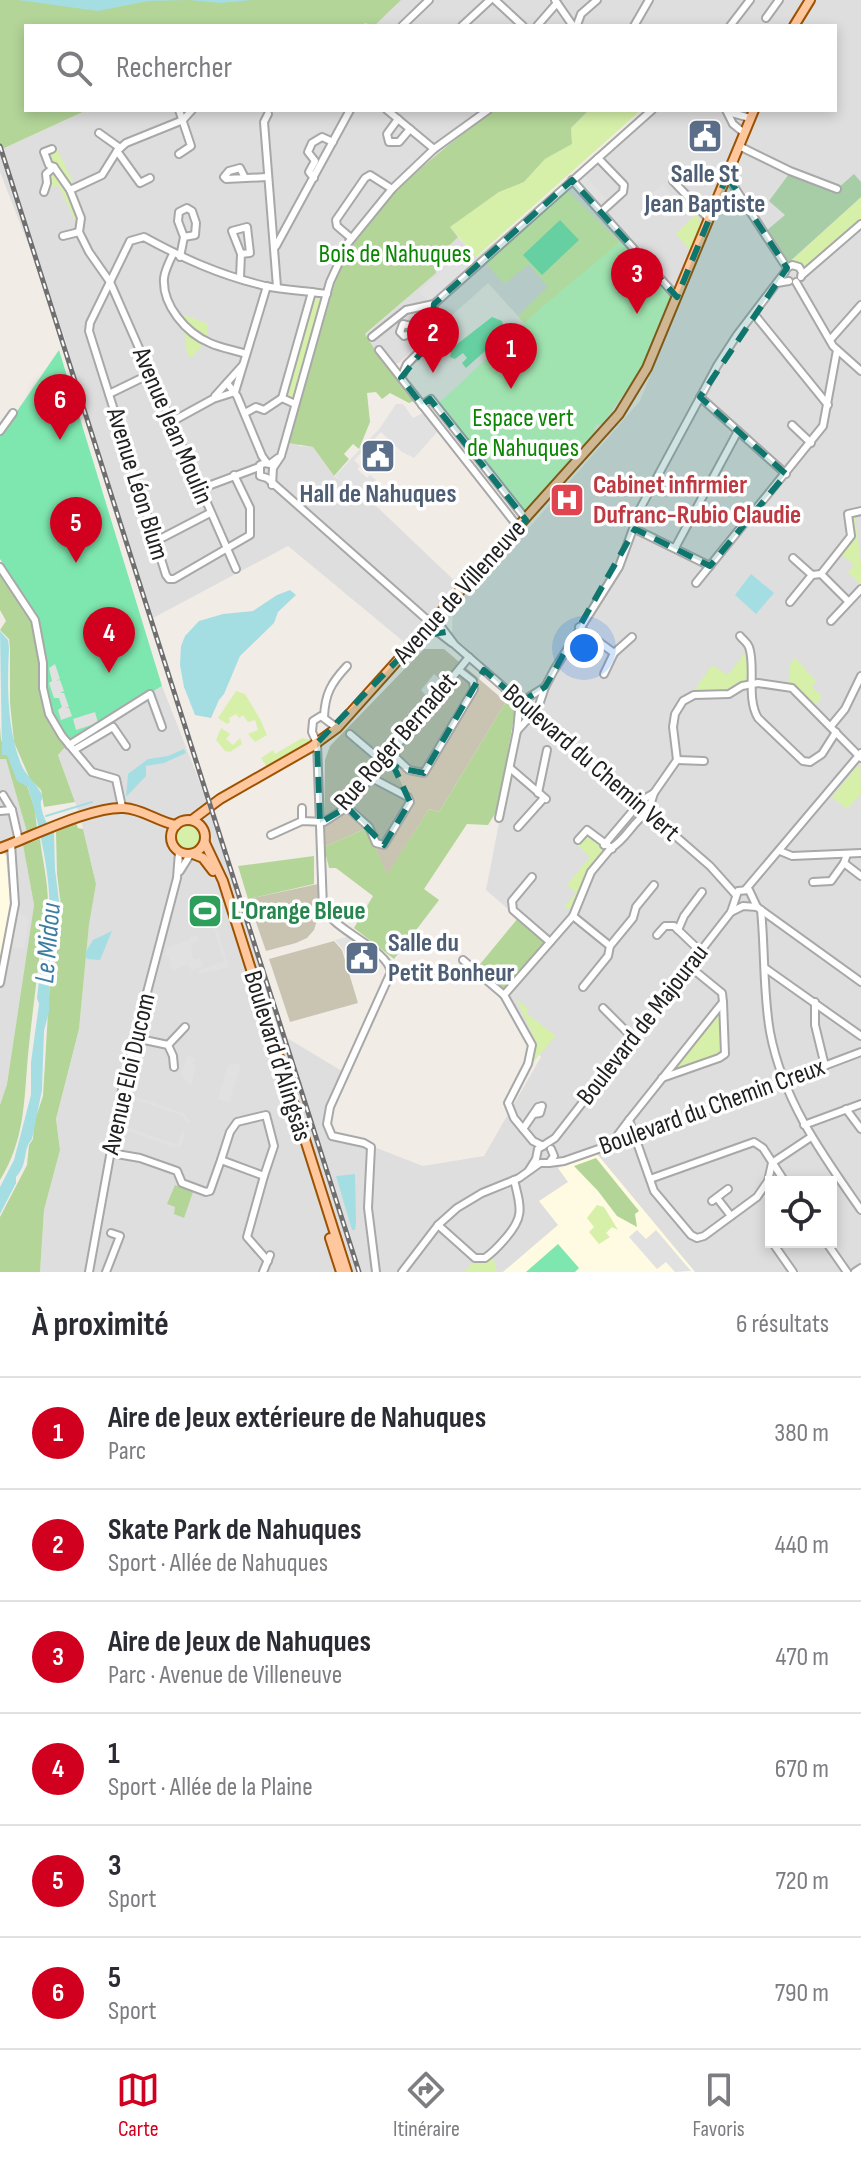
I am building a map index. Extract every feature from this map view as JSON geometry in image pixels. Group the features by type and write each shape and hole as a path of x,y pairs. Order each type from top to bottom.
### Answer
{"main road":[{"path":"795,24 810,0"},
{"name":"Avenue de Villeneuve","path":"196,823 210,806 337,728 519,528 631,397 647,368 752,114"},
{"path":"0,848 97,812 122,807 176,825 196,823 205,833 205,843 192,854 179,852 172,843 171,834 176,825"},
{"path":"154,816 171,834"},
{"name":"Boulevard d'Alingsäs","path":"205,843 223,881 344,1272"},
{"name":"Boulevard d'Alingsäs","path":"192,854 207,862 221,891 344,1272"}],"street":[{"path":"404,24 429,0"},
{"path":"464,24 492,0 521,24"},
{"path":"577,24 581,14 597,0"},
{"path":"635,24 649,0"},
{"path":"732,24 750,0"},
{"path":"766,18 779,0"},
{"path":"539,24 556,2 574,24"},
{"path":"408,20 413,24"},
{"path":"179,154 191,146 180,112"},
{"path":"52,149 40,154 54,167 70,190 102,175 126,143 183,120 190,112"},
{"path":"268,112 264,122 277,287"},
{"path":"275,249 349,112"},
{"path":"389,112 434,149"},
{"path":"200,489 234,475 264,468 281,456 340,256 392,189 434,149 485,112"},
{"path":"411,326 650,112"},
{"path":"727,112 733,124 744,133"},
{"path":"398,119 387,134 389,142 399,142 410,129"},
{"path":"99,133 119,149 140,183 150,178"},
{"path":"314,178 309,172 315,161 308,152 312,143 322,137 333,142"},
{"path":"739,146 790,171 837,189"},
{"path":"598,158 624,185 623,192 601,212"},
{"path":"44,192 46,174 54,167"},
{"path":"351,238 337,226 336,220 365,178 375,176 392,189"},
{"path":"727,176 830,340 861,371"},
{"path":"245,178 267,177"},
{"path":"572,180 677,297"},
{"path":"673,181 709,219"},
{"name":"Avenue Jean Moulin","path":"70,190 81,218 79,232 110,282 236,569"},
{"path":"184,237 195,235 196,223 192,211 187,208 179,212 178,221 184,237 165,272 164,283 171,307 182,324 209,343 246,354"},
{"path":"273,217 289,222"},
{"path":"777,283 793,281 861,224"},
{"path":"240,278 241,254 232,231 247,227 250,253 241,254"},
{"path":"63,236 79,232"},
{"path":"110,282 130,241 144,237 176,256 214,271 267,286 327,294"},
{"path":"517,731 537,715 545,687 579,627 619,567 641,507 737,335 786,270 794,265 801,272"},
{"name":"Avenue Léon Blum","path":"110,282 89,331 169,579 250,535 250,508 234,475"},
{"path":"171,422 213,399 235,392 267,286"},
{"path":"245,413 256,407 264,410 282,398 312,292"},
{"path":"372,337 406,310 434,304"},
{"path":"401,378 407,364 431,340 434,304"},
{"path":"830,340 860,308"},
{"path":"754,314 828,405"},
{"path":"823,329 842,328"},
{"path":"379,350 519,528"},
{"path":"696,583 823,426 837,350"},
{"path":"834,367 847,358"},
{"path":"213,399 242,366"},
{"path":"109,394 150,374"},
{"path":"227,383 245,413 272,485 432,623"},
{"path":"818,393 831,389"},
{"path":"700,397 786,474"},
{"path":"282,398 295,404"},
{"path":"422,405 431,399 526,519"},
{"path":"0,431 13,413"},
{"path":"792,425 811,443"},
{"path":"675,548 738,431"},
{"path":"790,602 812,575 821,574 851,536 848,514 861,511"},
{"path":"156,541 210,513"},
{"path":"635,529 710,566"},
{"path":"793,558 812,575"},
{"path":"0,567 35,620 49,714 92,772 113,777 122,807"},
{"path":"821,574 848,601"},
{"path":"831,621 861,589"},
{"name":"Boulevard du Chemin Vert","path":"432,623 437,634 455,645"},
{"name":"Boulevard du Chemin Vert","path":"432,623 727,882 744,893"},
{"path":"579,627 614,653"},
{"path":"421,636 437,634"},
{"path":"740,636 749,647 755,714 803,761 817,759 861,676"},
{"path":"604,674 614,653 632,637"},
{"name":"Rue Roger Bernadet","path":"320,823 347,807 469,657"},
{"path":"324,717 328,691 347,666"},
{"path":"391,753 409,770 424,773 474,689 473,681 459,670"},
{"path":"504,995 573,916 591,872 639,805 654,793 677,760 675,714 683,701 694,695 729,694 742,686 758,683 792,688 860,755 744,893 745,905"},
{"path":"320,687 328,691"},
{"path":"499,818 520,701 545,687"},
{"path":"71,747 150,694 162,727"},
{"path":"337,728 324,717 317,718 312,724 317,743 323,908 333,922 390,964 391,975 330,1107 327,1127 334,1137 371,1147 368,1208 376,1272"},
{"path":"71,747 113,727 126,746"},
{"path":"350,734 383,762"},
{"path":"518,827 542,796 547,750"},
{"path":"677,760 704,761"},
{"path":"510,768 542,796"},
{"path":"347,807 369,827 376,843 384,845 410,802 408,797 370,777"},
{"path":"609,847 617,845 648,812 654,793"},
{"path":"0,983 15,904 12,810 3,795"},
{"path":"302,808 302,821"},
{"path":"0,811 12,810"},
{"path":"271,835 302,821 320,823"},
{"path":"578,840 587,830 609,847"},
{"path":"780,851 792,856 861,853"},
{"name":"Avenue Eloi Ducom","path":"89,1269 123,1084 177,878 179,852"},
{"name":"Avenue Eloi Ducom","path":"177,878 192,854"},
{"path":"813,882 831,881 847,854"},
{"path":"844,863 861,876"},
{"path":"4,873 13,870"},
{"path":"532,877 512,901 513,910 550,942"},
{"path":"583,987 608,956 610,946 654,885"},
{"path":"10,902 15,891"},
{"path":"678,930 684,916 702,892"},
{"path":"744,893 745,905"},
{"path":"744,893 759,909 861,982"},
{"name":"Boulevard de Majourau","path":"544,1153 744,893"},
{"path":"745,905 759,909"},
{"name":"Boulevard de Majourau","path":"731,912 745,905"},
{"path":"759,909 770,1029 783,1081 811,1137 861,1210"},
{"path":"573,916 610,946"},
{"path":"762,930 776,921"},
{"path":"657,935 665,926 674,926 700,951"},
{"path":"463,960 504,995 532,1045 528,1064 508,1103 510,1111 544,1153 564,1161"},
{"path":"662,1078 725,1054 722,993 689,966"},
{"path":"765,968 861,1036"},
{"path":"611,1144 723,1002"},
{"path":"815,1002 815,1025 825,1066"},
{"path":"603,1008 633,1038"},
{"path":"168,1045 185,1027"},
{"path":"135,1038 168,1045"},
{"path":"168,1045 174,1067"},
{"name":"Boulevard du Chemin Creux","path":"544,1153 549,1163 564,1161 861,1052"},
{"path":"804,1125 861,1104"},
{"path":"846,1109 861,1129"},
{"path":"523,1129 534,1114"},
{"path":"111,1153 170,1168 177,1171 182,1183 206,1192 210,1191 230,1132 237,1122 266,1115 274,1146 247,1237 269,1258 263,1272"},
{"path":"629,1120 654,1191 691,1235 697,1238 704,1236 764,1190 772,1163 811,1137"},
{"path":"650,1179 747,1142 759,1144 781,1176"},
{"path":"402,1272 438,1225 472,1198 529,1170 544,1153"},
{"path":"221,1160 264,1176"},
{"path":"438,1225 475,1258 485,1258 516,1228 520,1205 514,1180"},
{"path":"728,1189 714,1199 731,1216"},
{"path":"89,1269 106,1272 120,1236 111,1233"},
{"path":"776,1248 793,1272"},
{"path":"830,1248 847,1272"},
{"path":"855,1272 861,1268"}],"highlighted area":[{"path":"727,176 787,268 700,397 786,474 710,566 635,529 545,687 521,702 484,670 424,773 394,767 410,802 384,845 347,807 320,823 317,743 421,636 446,632 436,620 526,520 430,399 422,405 401,378 431,340 434,304 572,180 677,297"}],"shaded area":[{"path":"380,0 861,0 861,1272 40,1272 44,1210 60,1150 56,1119 79,1029 96,884 80,816 58,754 70,741 162,686 224,844 287,1038 342,1071 331,1119 333,1131 423,1166 484,1156 541,1057 508,997 546,942 486,890 523,698 452,635 453,608 535,521 640,401 676,310 672,298 620,242 529,264 549,287 518,316 488,283 399,363 384,364 365,335 435,273 434,261 458,237 477,257 651,112 837,112 837,24 359,24"},
{"path":"83,112 491,112 391,195 351,246 299,446 313,447 334,476 373,503 459,585 404,642 288,546 153,618 97,454 65,339 0,172 0,150"},
{"path":"584,174 606,199 596,207 574,183"},
{"path":"663,184 680,205 666,220 659,213 664,208 652,193"},
{"path":"462,254 474,267 432,304 419,291"},
{"path":"396,404 403,404 413,418 423,413 438,431 414,458 402,452 381,432 354,460 360,466 357,469 367,478 370,475 376,480 369,500 335,476 380,428"},
{"path":"424,649 444,649 506,702 439,812 429,809 387,876 367,828 324,847 325,760 330,746"},
{"path":"55,664 60,679 56,681 60,680 64,691 60,693 64,693 69,707 65,708 69,708 72,716 61,720 58,710 62,707 59,698 54,698 49,683 52,681 49,668"},
{"path":"434,674 443,682 429,699 421,690"},
{"path":"95,712 98,723 76,730 73,719"},
{"path":"6,758 27,832 23,845 34,905 7,1084 0,1105 0,759"},
{"path":"4,853 10,902 0,962 0,855"},
{"path":"318,884 319,914 314,930 296,943 266,951 248,899"},
{"path":"17,913 29,918 24,948 11,947"},
{"path":"216,925 229,967 199,974 198,970 224,962 213,926"},
{"path":"198,935 199,941 191,943 192,956 195,960 200,958 203,966 191,970 188,965 172,970 169,957 165,955 167,948 190,942 190,937"},
{"path":"347,937 364,949 360,956 354,954 353,961 347,962 343,949 335,940"},
{"path":"334,941 342,950 358,1003 290,1022 269,959"},
{"path":"187,1055 195,1058 193,1064 196,1065 191,1085 181,1075"},
{"path":"228,1065 241,1065 229,1102 218,1099"},
{"path":"132,1095 185,1114 189,1121 186,1122 183,1116 130,1098"},
{"path":"121,1125 177,1145 183,1130 185,1134 181,1146 173,1147 117,1127"},
{"path":"597,1154 695,1272 503,1272 558,1225 539,1201 568,1182 558,1168"},
{"path":"637,1230 646,1239 656,1230 691,1271 675,1272 666,1262 657,1269 629,1237"}],"green space":[{"path":"0,0 401,0 376,24 24,24 24,112 83,112 0,150"},
{"name":"Bois de Nahuques","path":"491,112 587,112 571,128 572,144 545,159 524,182 499,192 450,227 458,237 434,261 436,273 365,334 384,364 416,400 409,403 390,393 382,399 376,392 367,393 370,422 359,449 353,444 344,454 349,459 334,476 313,447 289,443 338,272 368,224 427,163"},
{"path":"587,112 639,112 476,257 450,227 499,192 524,182 545,159 572,144 571,128"},
{"path":"57,149 75,183 71,182 65,178 60,173 55,162 50,163 47,156"},
{"path":"51,171 65,187 76,223 59,186 49,187 47,176"},
{"path":"789,174 829,190 830,187 837,189 854,174 861,182 861,197 788,263 766,231 785,215 769,201"},
{"path":"567,190 620,242 525,324 518,316 548,287 529,264 504,284 486,263"},
{"path":"861,197 861,220 807,266 791,261"},
{"path":"696,214 702,225 691,251 676,234"},
{"path":"560,220 579,240 542,275 523,255"},
{"name":"Espace vert de Nahuques","path":"620,242 672,298 642,368 601,426 597,424 594,428 596,432 523,513 438,404 543,306"},
{"path":"318,298 321,304 294,398 287,398 313,300"},
{"path":"429,311 431,337 422,348 414,340 419,336 415,323"},
{"path":"185,315 208,324 207,335 201,336 183,321"},
{"path":"492,317 502,321 503,335 466,368 462,363 467,358 463,353 455,359 450,357 452,348"},
{"path":"184,328 202,346 191,358 187,354"},
{"path":"59,350 162,686 70,741 52,712 48,698 46,656 36,616 0,559 0,436"},
{"path":"855,515 861,585 848,572 854,565 841,554 849,543 850,517"},
{"path":"0,575 31,622 39,660 43,709 65,747 58,755 75,802 44,807 41,790 30,779 14,742 9,639 0,630 6,621 0,610"},
{"path":"745,653 748,674 740,685 724,690 693,692 712,665 728,675"},
{"path":"795,658 816,681 812,687 822,696 816,705 796,686 786,683 790,680 789,665"},
{"path":"236,691 245,694 267,735 255,742 248,734 258,730 255,720 248,722 243,715 239,718 236,714 229,718 227,724 218,718"},
{"path":"506,702 515,711 498,809 488,825 467,824 424,889 439,900 394,959 354,928 373,896 336,868 329,868 324,847 367,828 387,875 429,809 439,812"},
{"path":"0,727 1,740 28,788 37,829 27,832 6,759 0,759"},
{"path":"221,728 230,734 226,739 233,745 240,738 242,744 230,752 225,751 216,740"},
{"path":"302,738 312,740 267,767 261,758 273,750 275,754"},
{"path":"860,763 861,794 847,809 832,797"},
{"path":"76,823 78,828 83,829 96,884 79,1029 56,1119 60,1150 44,1210 40,1272 0,1272 0,1217 27,1165 34,1123 43,1096 51,963 62,914 56,832"},
{"path":"189,825 198,829 202,838 198,847 189,851 180,847 176,838 180,829"},
{"path":"589,835 605,849 588,870 569,910 564,906 576,893 567,885 590,857 578,846"},
{"path":"40,839 48,910 42,932 22,1119 14,1150 0,1180 0,1105 7,1084 34,905 23,845"},
{"path":"214,850 224,872 352,1272 347,1272 210,852"},
{"path":"314,856 314,884 248,899 238,866"},
{"path":"518,918 546,942 505,992 477,968"},
{"path":"516,999 529,1009 526,1013 556,1036 535,1060 518,1089 537,1044"},
{"path":"717,1013 721,1013 724,1048 719,1055 679,1070 676,1066"},
{"path":"596,1158 639,1211 635,1214 637,1227 617,1216 574,1166"},
{"path":"175,1185 193,1192 184,1218 174,1214 175,1207 167,1204"},
{"path":"597,1205 604,1207 618,1230 612,1227 606,1233 610,1237 599,1244 589,1232 594,1227 587,1218"},
{"path":"558,1244 579,1268 575,1272 526,1272"},
{"path":"493,1258 497,1272 464,1272 473,1262"}],"water":[{"path":"18,0 189,0 148,1 98,11"},
{"path":"189,0 253,0 220,3"},
{"path":"751,574 774,593 756,614 735,595"},
{"path":"290,590 296,595 278,612 274,623 240,656 211,718 195,715 184,687 180,665 185,636 199,621 223,614 253,611"},
{"name":"Le Midou","path":"0,631 8,640 9,707 16,750 23,768 43,797 41,805 44,816 54,832 60,909 50,963 42,1090 23,1167 0,1214 0,1187 14,1160 31,1095 37,998 50,904 37,819 28,787 17,781 7,755 2,755"},
{"path":"184,749 186,753 164,763 146,766 146,776 126,797 128,774 148,759 168,756"},
{"path":"112,931 100,960 87,959 85,953 93,940"},
{"path":"355,1174 356,1222 355,1230 352,1230 336,1176"}],"waterway":[{"path":"46,816 92,802"}],"railway":[{"path":"0,146 359,1272"}],"place":[{"name":"Salle St Jean Baptiste","path":"705,136"},
{"name":"Aire de Jeux de Nahuques","path":"637,314"},
{"name":"Skate Park de Nahuques","path":"433,373"},
{"name":"Aire de Jeux extérieure de Nahuques","path":"511,389"},
{"name":"5","path":"60,440"},
{"name":"Hall de Nahuques","path":"378,456"},
{"name":"Cabinet infirmier Dufranc-Rubio Claudie","path":"567,500"},
{"name":"3","path":"76,563"},
{"name":"1","path":"109,673"},
{"name":"L'Orange Bleue","path":"205,911"},
{"name":"Salle du Petit Bonheur","path":"362,958"}]}
